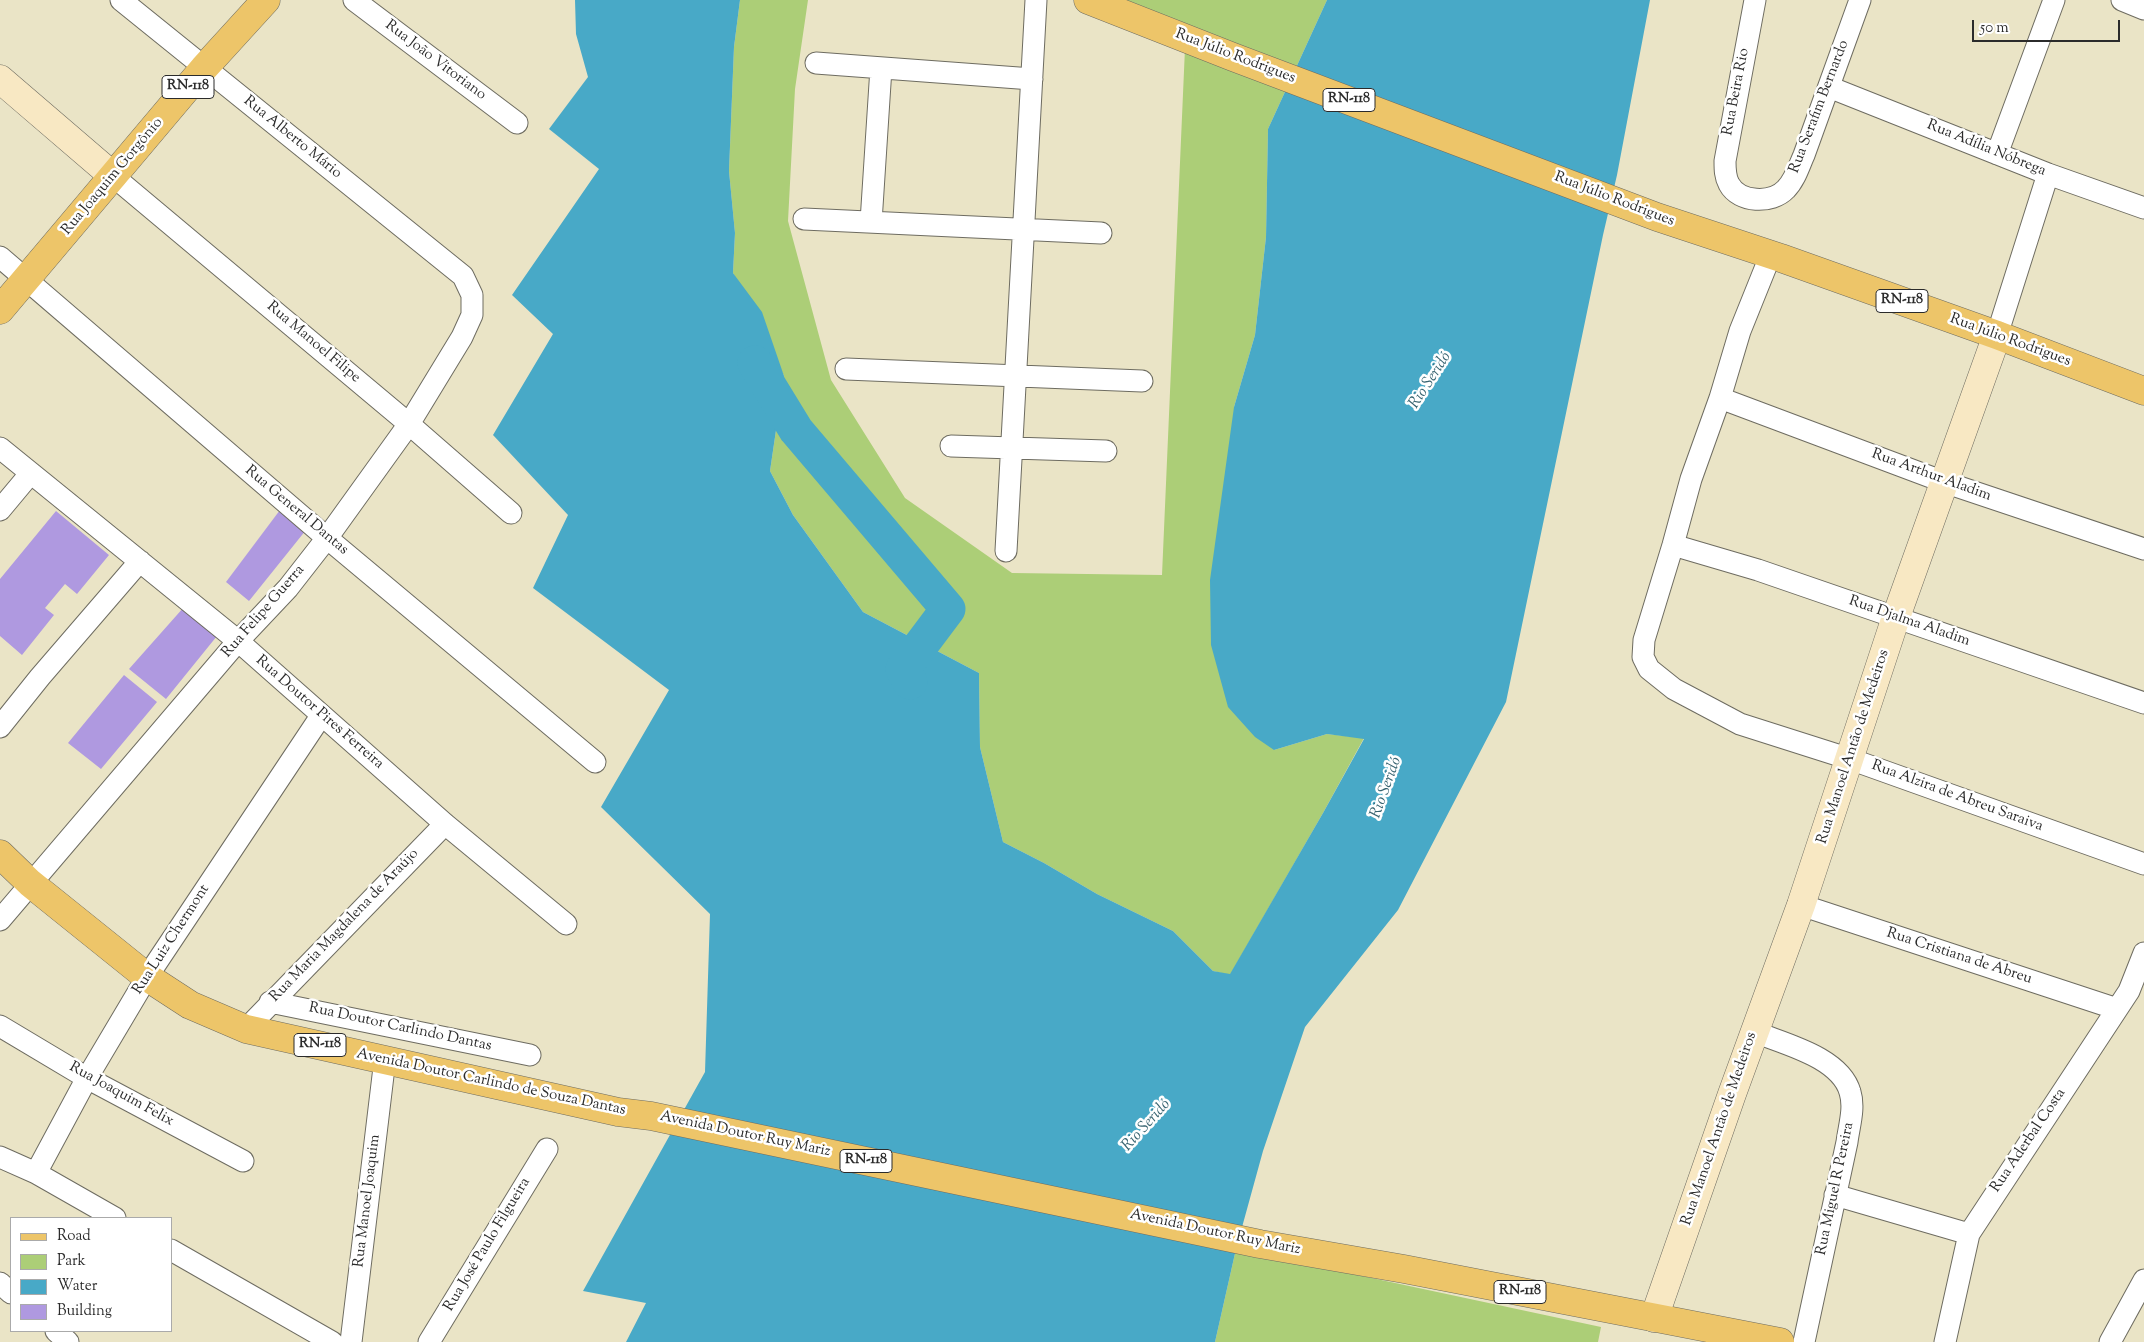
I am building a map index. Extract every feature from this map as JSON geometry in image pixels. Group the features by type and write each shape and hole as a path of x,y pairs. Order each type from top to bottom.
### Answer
{"main road":[{"name":"Rua Joaquim Gorgônio","path":"0,310 204,68 266,0"},
{"name":"Rua Júlio Rodrigues","path":"1088,0 1657,218 1771,254 1997,335 2144,392"},
{"name":"Avenida Doutor Carlindo de Souza Dantas","path":"0,854 30,882 147,977 190,1005 246,1028 618,1112 651,1116"},
{"name":"Avenida Doutor Ruy Mariz","path":"651,1116 1260,1244 1404,1269 1780,1342"}],"street":[{"name":"Rua Alberto Mário","path":"121,0 463,276"},
{"name":"Rua João Vitoriano","path":"354,0 517,123"},
{"path":"1006,551 1036,0"},
{"name":"Rua Beira Rio","path":"1755,0 1724,161 1729,184 1737,194 1748,198 1764,199"},
{"name":"Rua Serafim Bernardo","path":"1764,199 1778,196 1787,189 1793,179 1804,155 1860,0"},
{"path":"1998,154 2054,0"},
{"path":"2122,0 2144,9"},
{"path":"816,63 1032,79"},
{"path":"871,222 881,68"},
{"path":"0,79 113,176"},
{"name":"Rua Adília Nóbrega","path":"1829,86 2048,174 2144,208"},
{"name":"Rua Manoel Antão de Medeiros","path":"1654,1318 1801,905 1896,617 1997,335 2048,174"},
{"name":"Rua Manoel Filipe","path":"113,176 409,424 511,513"},
{"path":"804,219 1102,233"},
{"path":"1673,545 1691,479 1720,398 1740,331 1771,254"},
{"name":"Rua General Dantas","path":"0,257 327,538 596,762"},
{"name":"Rua Felipe Guerra","path":"0,920 30,882 238,641 288,588 327,538 409,424 462,337 472,315 472,295 463,276"},
{"path":"846,369 1142,381"},
{"name":"Rua Arthur Aladim","path":"1720,398 1944,482 2144,549"},
{"path":"951,446 1106,450"},
{"name":"Rua Doutor Pires Ferreira","path":"0,448 238,641 445,824 566,924"},
{"path":"0,510 30,474"},
{"name":"Rua Djalma Aladim","path":"1673,545 1758,570 2144,703"},
{"name":"Rua Alzira de Abreu Saraiva","path":"1673,545 1644,640 1643,657 1649,669 1674,689 1740,724 1850,759 2144,864"},
{"path":"0,728 40,677 140,561"},
{"name":"Rua Luiz Chermont","path":"36,1173 87,1078 147,977 321,716"},
{"name":"Rua Maria Magdalena de Araújo","path":"246,1028 445,824"},
{"name":"Rua Cristiana de Abreu","path":"1801,905 2116,1009"},
{"name":"Rua Aderbal Costa","path":"1945,1342 1969,1234 2116,1009 2136,995 2144,953"},
{"name":"Rua Doutor Carlindo Dantas","path":"270,1002 530,1055"},
{"name":"Rua Joaquim Felix","path":"0,1026 87,1078 244,1161"},
{"name":"Rua Miguel R Pereira","path":"1755,1032 1824,1059 1842,1076 1850,1091 1852,1112 1804,1342"},
{"name":"Rua Manoel Joaquim","path":"351,1342 385,1060"},
{"name":"Rua José Paulo Filgueira","path":"429,1342 547,1149"},
{"path":"0,1157 36,1173 113,1217"},
{"path":"1835,1195 1969,1234"},
{"path":"172,1251 332,1342"},
{"path":"2110,1342 2144,1280"},
{"path":"0,1283 10,1292"},
{"path":"57,1332 68,1342"}],"green space":[{"path":"740,0 808,0 795,89 788,221 831,380 905,498 1012,573 1162,575 1185,48 1074,0 1327,0 1268,129 1266,237 1255,335 1234,407 1274,750 1327,734 1364,738 1230,975 1213,971 1173,931 1097,894 1003,842 980,747 979,673 863,612 793,515 770,471 784,376 733,273 735,233 729,171 734,47"},
{"path":"1236,1249 1601,1327 1598,1342 1215,1342"}],"water":[{"name":"Rio Seridó","path":"575,0 740,0 734,47 729,171 735,233 733,273 762,312 784,376 770,471 793,515 863,612 979,673 980,747 1003,842 1097,894 1173,931 1213,971 1230,974 1364,739 1327,734 1274,750 1255,737 1228,707 1211,645 1210,580 1234,407 1255,335 1266,237 1268,129 1327,0 1650,0 1617,175 1506,702 1398,910 1305,1027 1263,1151 1236,1249 1215,1342 626,1342 646,1303 583,1291 705,1072 710,914 601,807 669,690 533,588 568,515 493,435 553,334 512,295 599,169 549,129 588,77 576,34"}],"building":[{"path":"280,510 306,530 249,601 226,582"},
{"path":"56,511 109,555 77,594 65,584 45,608 54,615 22,655 0,636 0,579"},
{"path":"184,607 217,636 166,699 129,669"},
{"path":"124,675 157,702 101,769 68,743"}],"waterway":[{"path":"755,363 796,430 948,609 903,669 910,682"}]}
